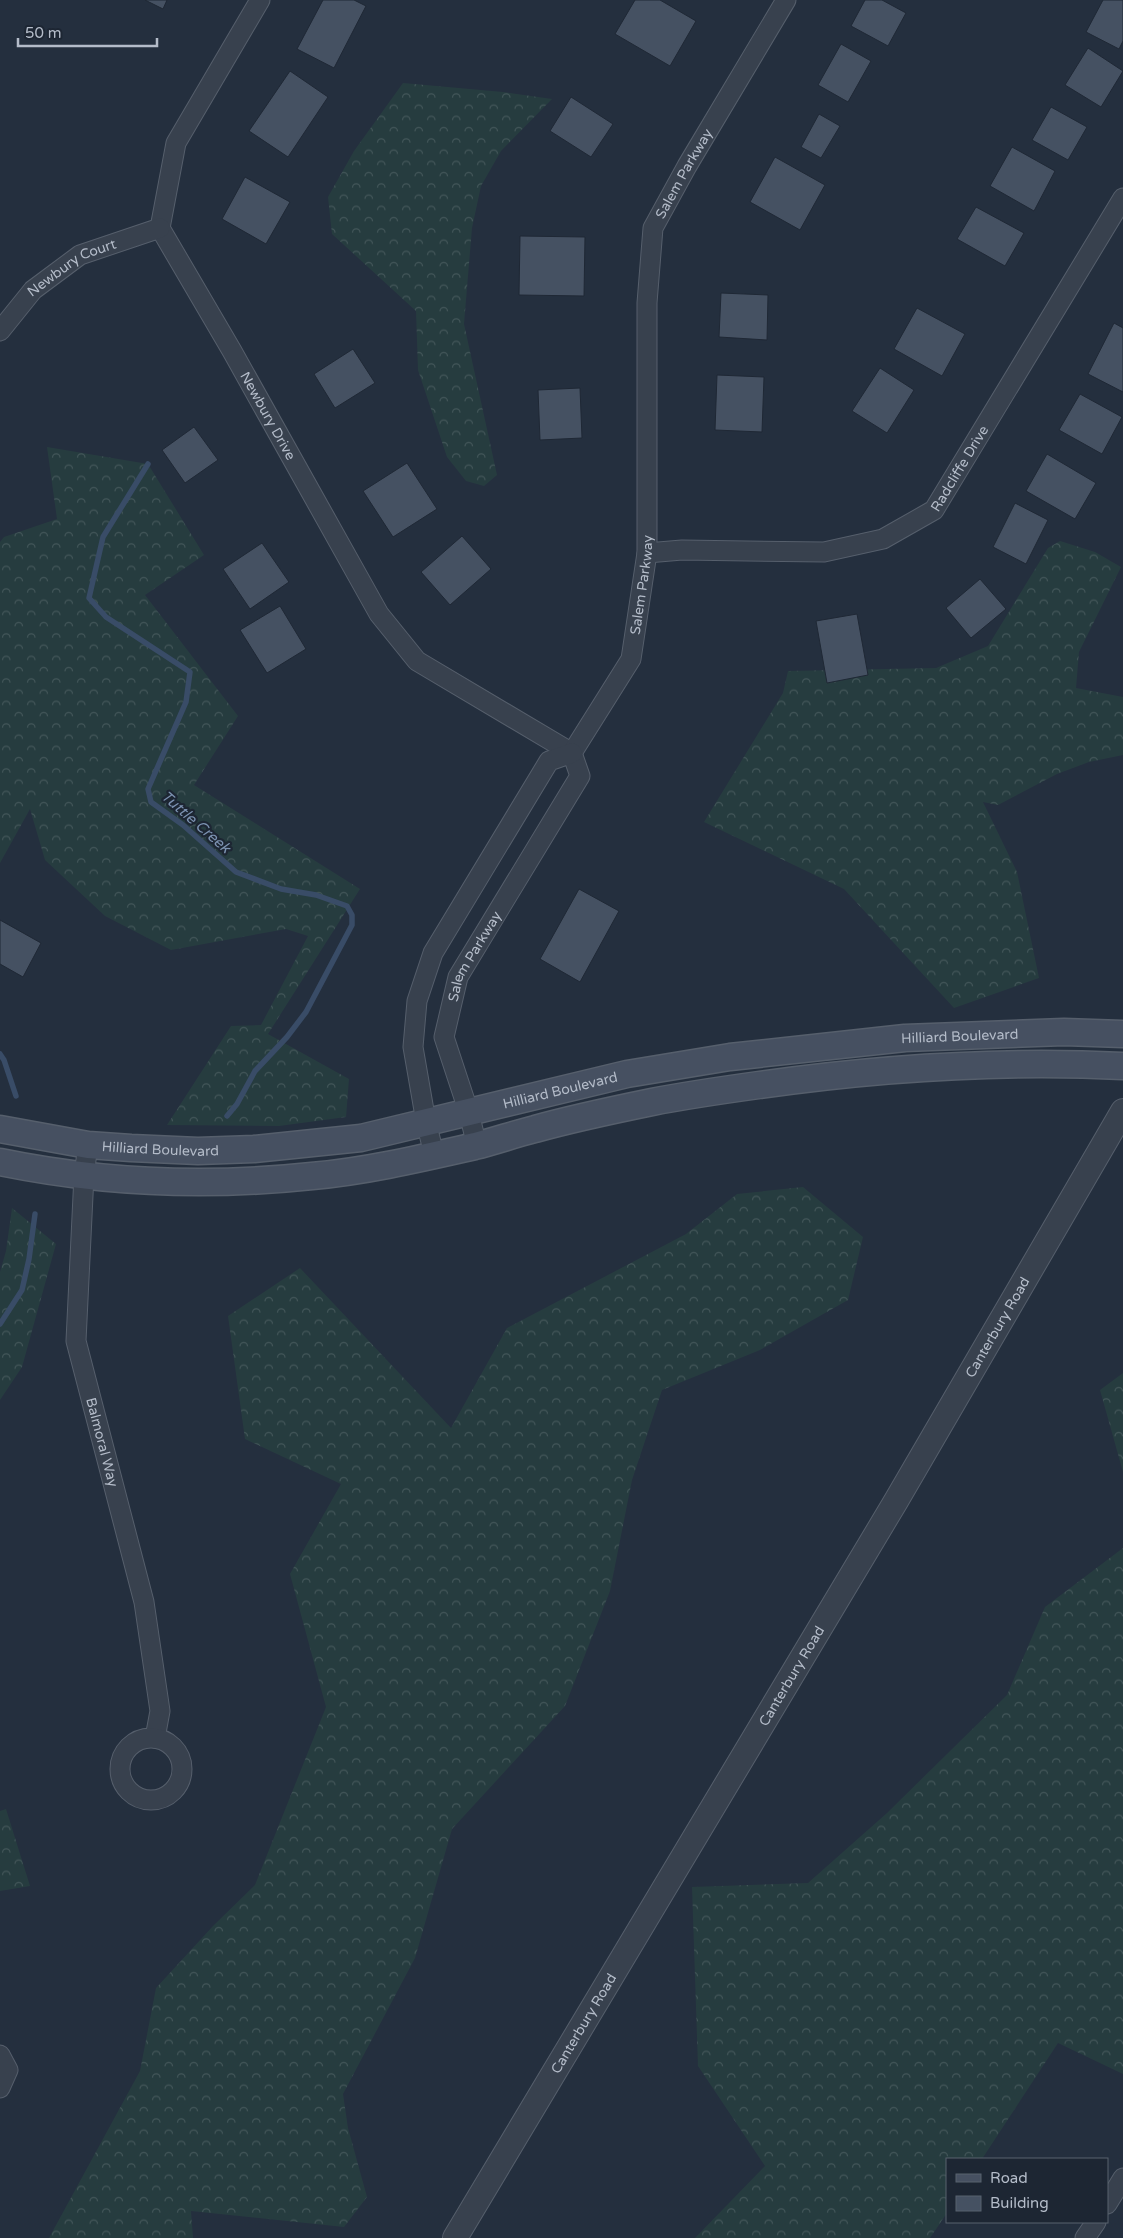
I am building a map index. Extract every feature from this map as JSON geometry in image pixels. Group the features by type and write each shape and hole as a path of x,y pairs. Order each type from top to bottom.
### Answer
{"main road":[{"name":"Hilliard Boulevard","path":"0,1129 88,1145 198,1151 254,1149 361,1138 627,1074 730,1057 905,1038 1064,1032 1123,1034"},
{"path":"0,1162 84,1175 199,1182 314,1176 477,1146 536,1128 655,1101 791,1080 864,1072 966,1066 1076,1064 1123,1066"}],"street":[{"path":"160,228 176,142 260,0"},
{"name":"Salem Parkway","path":"477,1146 469,1113 444,1037 458,977 580,776 572,753 631,659 648,553 646,303 653,228 687,166 786,0"},
{"name":"Radcliffe Drive","path":"648,553 682,550 824,552 883,539 934,510 1123,198"},
{"name":"Newbury Court","path":"0,331 34,290 80,255 160,228"},
{"name":"Newbury Drive","path":"160,228 232,351 379,614 416,662 572,753"},
{"path":"434,1154 426,1122 413,1047 417,1002 433,953 549,761 572,753"},
{"name":"Canterbury Road","path":"455,2238 896,1501 1123,1111"},
{"name":"Balmoral Way","path":"88,1145 84,1175 76,1341 144,1602 160,1711 155,1738"},
{"path":"0,2055 8,2070 0,2088"},
{"path":"1108,2202 1123,2178"},
{"path":"1086,2238 1095,2223"}],"green space":[{"path":"403,83 503,92 552,99 501,151 481,186 472,228 464,324 497,475 484,486 466,481 447,457 418,370 416,311 332,234 328,197 354,151"},
{"path":"47,447 148,464 204,555 145,595 238,716 194,785 360,889 268,1034 349,1079 346,1117 279,1126 167,1125 231,1026 261,1025 308,936 286,929 171,950 105,916 45,860 30,809 0,863 0,542 4,537 57,519"},
{"path":"1060,541 1095,552 1121,567 1079,652 1076,688 1123,697 1123,755 1089,762 1057,774 998,805 983,802 1017,872 1039,978 954,1008 844,889 704,822 783,693 788,671 936,668 988,646 1048,548"},
{"path":"803,1187 863,1237 848,1300 760,1350 662,1390 632,1480 610,1591 565,1706 452,1829 415,1958 343,2094 348,2128 367,2197 344,2227 191,2211 193,2238 49,2238 140,2071 156,1988 213,1926 255,1885 326,1707 290,1574 341,1484 245,1439 228,1316 300,1268 451,1428 507,1328 686,1234 737,1194"},
{"path":"12,1208 56,1244 22,1367 0,1400 0,1272 6,1251"},
{"path":"1123,1373 1123,1472 1100,1390"},
{"path":"1123,1548 1123,2074 1058,2043 983,2158 946,2158 946,2214 930,2238 695,2238 765,2166 698,2066 692,1887 808,1883 887,1813 1007,1695 1045,1607"},
{"path":"6,1809 30,1886 0,1891 0,1811"}],"building":[{"path":"145,0 167,0 163,9"},
{"path":"323,0 354,0 366,6 334,68 297,49"},
{"path":"635,0 660,0 696,21 670,66 615,34"},
{"path":"865,0 882,0 906,13 888,46 851,26"},
{"path":"1103,0 1123,0 1123,41 1119,49 1086,32"},
{"path":"841,44 871,61 848,102 818,85"},
{"path":"1088,48 1123,71 1101,107 1065,85"},
{"path":"290,71 328,97 288,157 249,131"},
{"path":"571,97 613,124 591,157 550,131"},
{"path":"1051,107 1087,127 1068,160 1032,140"},
{"path":"819,114 840,126 821,158 801,147"},
{"path":"1012,147 1055,171 1034,211 990,186"},
{"path":"775,157 825,185 800,230 750,202"},
{"path":"245,177 290,202 266,244 222,219"},
{"path":"976,207 1024,233 1005,266 957,239"},
{"path":"520,236 585,237 584,296 519,295"},
{"path":"721,293 768,295 767,340 719,337"},
{"path":"917,308 965,334 942,376 894,349"},
{"path":"1114,323 1123,328 1123,392 1088,374"},
{"path":"353,349 375,383 335,408 314,374"},
{"path":"880,368 914,390 887,433 852,411"},
{"path":"717,375 764,377 762,432 715,430"},
{"path":"580,388 582,438 540,440 538,390"},
{"path":"1080,394 1122,417 1102,454 1059,430"},
{"path":"194,427 218,460 185,483 162,450"},
{"path":"1047,454 1096,483 1075,519 1026,491"},
{"path":"407,463 437,509 393,537 363,491"},
{"path":"1015,503 1048,520 1026,564 993,547"},
{"path":"462,536 491,569 450,605 421,572"},
{"path":"262,543 289,582 250,609 223,569"},
{"path":"980,579 1006,609 971,638 946,608"},
{"path":"280,606 306,649 267,673 240,630"},
{"path":"857,614 868,675 827,683 816,621"},
{"path":"579,889 619,911 580,982 540,959"},
{"path":"0,920 41,943 23,977 0,964"}],"waterway":[{"name":"Tuttle Creek","path":"148,464 103,537 89,598 106,617 190,672 186,702 148,789 151,802 183,825 236,872 281,889 316,895 347,906 352,915 352,925 306,1012 287,1037 255,1071 237,1104 227,1116"},
{"path":"0,1054 4,1060 16,1096"},
{"name":"Tuttle Creek","path":"0,1324 22,1290 29,1259 35,1214"}]}
